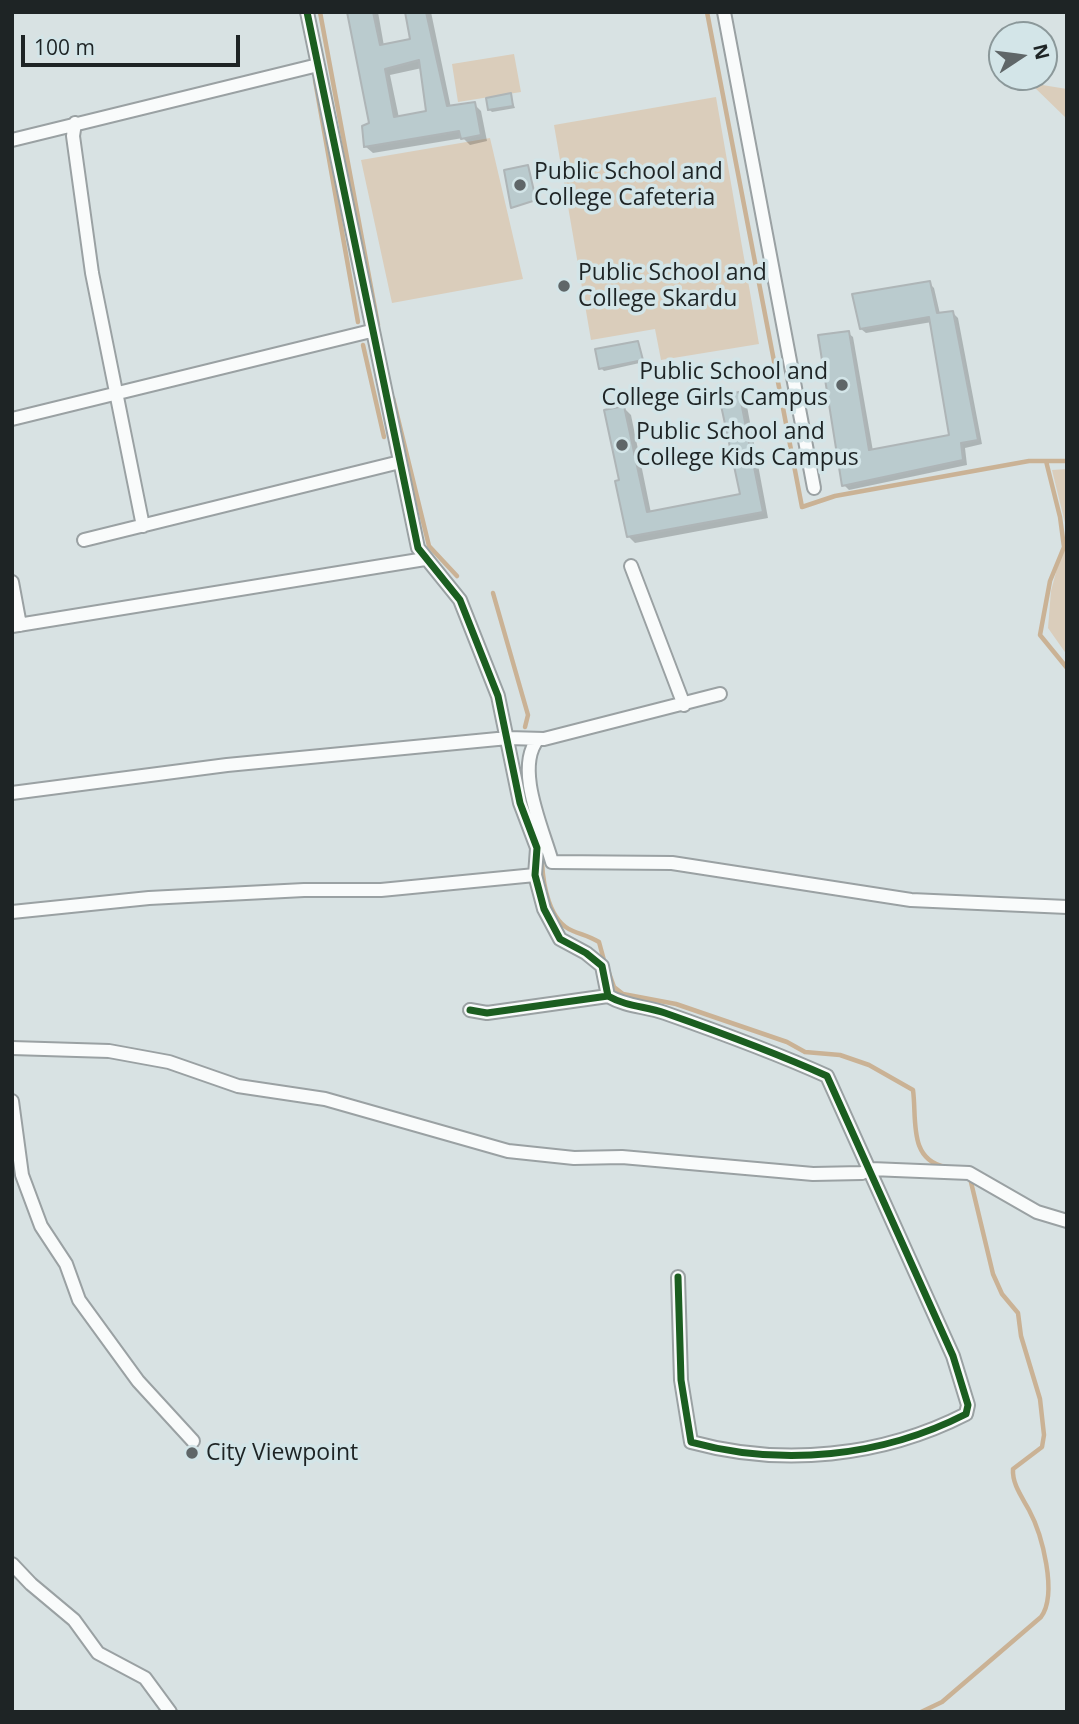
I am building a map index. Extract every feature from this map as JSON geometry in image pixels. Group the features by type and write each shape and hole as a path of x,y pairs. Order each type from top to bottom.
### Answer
{"street":[{"path":"307,12 415,537 425,559 460,600 498,696 520,803 537,848 535,875 544,909 560,939 586,953 602,966 608,996"},
{"path":"724,12 814,488"},
{"path":"12,140 318,65"},
{"path":"75,123 73,136 92,274 143,526"},
{"path":"12,419 371,331"},
{"path":"84,540 400,462"},
{"path":"12,582 16,625 425,559"},
{"path":"631,566 684,705"},
{"path":"12,793 227,765 508,738 538,739 720,694"},
{"path":"538,739 533,744 526,777 552,862 673,863 911,900 1067,907"},
{"path":"12,912 149,898 304,890 381,890 535,875"},
{"path":"470,1010 487,1013 608,996 625,1006 647,1006 827,1076 953,1356 968,1405 966,1414 936,1429 869,1448 817,1457 719,1450 691,1442 681,1380 678,1277"},
{"path":"12,1048 109,1051 169,1062 238,1086 326,1099 508,1151 574,1157 622,1157 813,1174 862,1173 871,1169 969,1173 1037,1212 1067,1221"},
{"path":"12,1101 22,1175 41,1226 66,1264 79,1300 138,1381 193,1441"},
{"path":"12,1564 30,1584 74,1620 98,1653 145,1678 170,1712"}],"shaded area":[{"path":"514,54 521,92 458,102 452,64"},
{"path":"1067,89 1067,119 1038,91"},
{"path":"716,97 759,344 661,360 655,329 591,340 554,125"},
{"path":"490,138 523,279 392,303 361,160"},
{"path":"1067,469 1067,531 1052,470"},
{"path":"1067,531 1067,655 1048,628 1051,591"}],"building":[{"path":"347,12 373,12 380,45 410,39 405,12 426,12 447,106 475,102 481,135 461,139 459,131 364,147 362,126 369,123","holes":["419,60 426,111 394,117 385,69"]},
{"path":"511,93 513,106 488,110 486,98"},
{"name":"Public School and College Cafeteria","path":"528,165 536,200 511,208 504,170"},
{"name":"Public School and College Girls Campus","path":"930,281 937,313 953,311 978,440 961,443 963,460 842,486 818,335 849,331 869,450 949,435 929,317 860,329 852,294"},
{"path":"638,341 643,360 599,369 595,349"},
{"name":"Public School and College Kids Campus","path":"739,392 763,512 627,537 615,481 619,480 604,410 624,406 647,512 740,494 719,396"}],"waterway":[{"path":"320,12 378,325"},
{"path":"707,12 802,507 835,496 1029,461 1067,461"},
{"path":"315,80 358,322"},
{"path":"363,345 384,437"},
{"path":"393,398 429,546 457,576"},
{"path":"1046,461 1060,517 1064,547 1050,581 1040,635 1067,668"},
{"path":"493,593 528,715 525,727"},
{"path":"523,770 526,793"},
{"path":"542,862 546,891 558,920 573,931 599,942 605,964"},
{"path":"609,973 614,987 623,994 676,1004 787,1042 805,1052 840,1055 869,1065 913,1090 915,1125 920,1147 933,1163 945,1167"},
{"path":"921,1712 942,1702 1041,1617 1048,1594 1046,1564 1039,1534 1013,1475 1013,1469 1042,1447 1044,1435 1040,1399 1021,1336 1018,1313 1002,1294 993,1274 970,1178"}],"cycle path":[{"path":"307,12 418,548 460,600 498,696 520,803 537,848 535,875 544,909 560,939 586,953 602,966 608,996"},
{"path":"470,1010 487,1013 608,996 706,1027 827,1076 953,1356 968,1405 966,1414 934,1429 900,1440 831,1454 761,1454 725,1450 691,1442 681,1380 678,1277"}],"place":[{"name":"Public School and College Cafeteria","path":"520,185"},
{"name":"Public School and College Skardu","path":"564,286"},
{"name":"Public School and College Girls Campus","path":"842,385"},
{"name":"Public School and College Kids Campus","path":"622,445"},
{"name":"City Viewpoint","path":"192,1453"}]}
